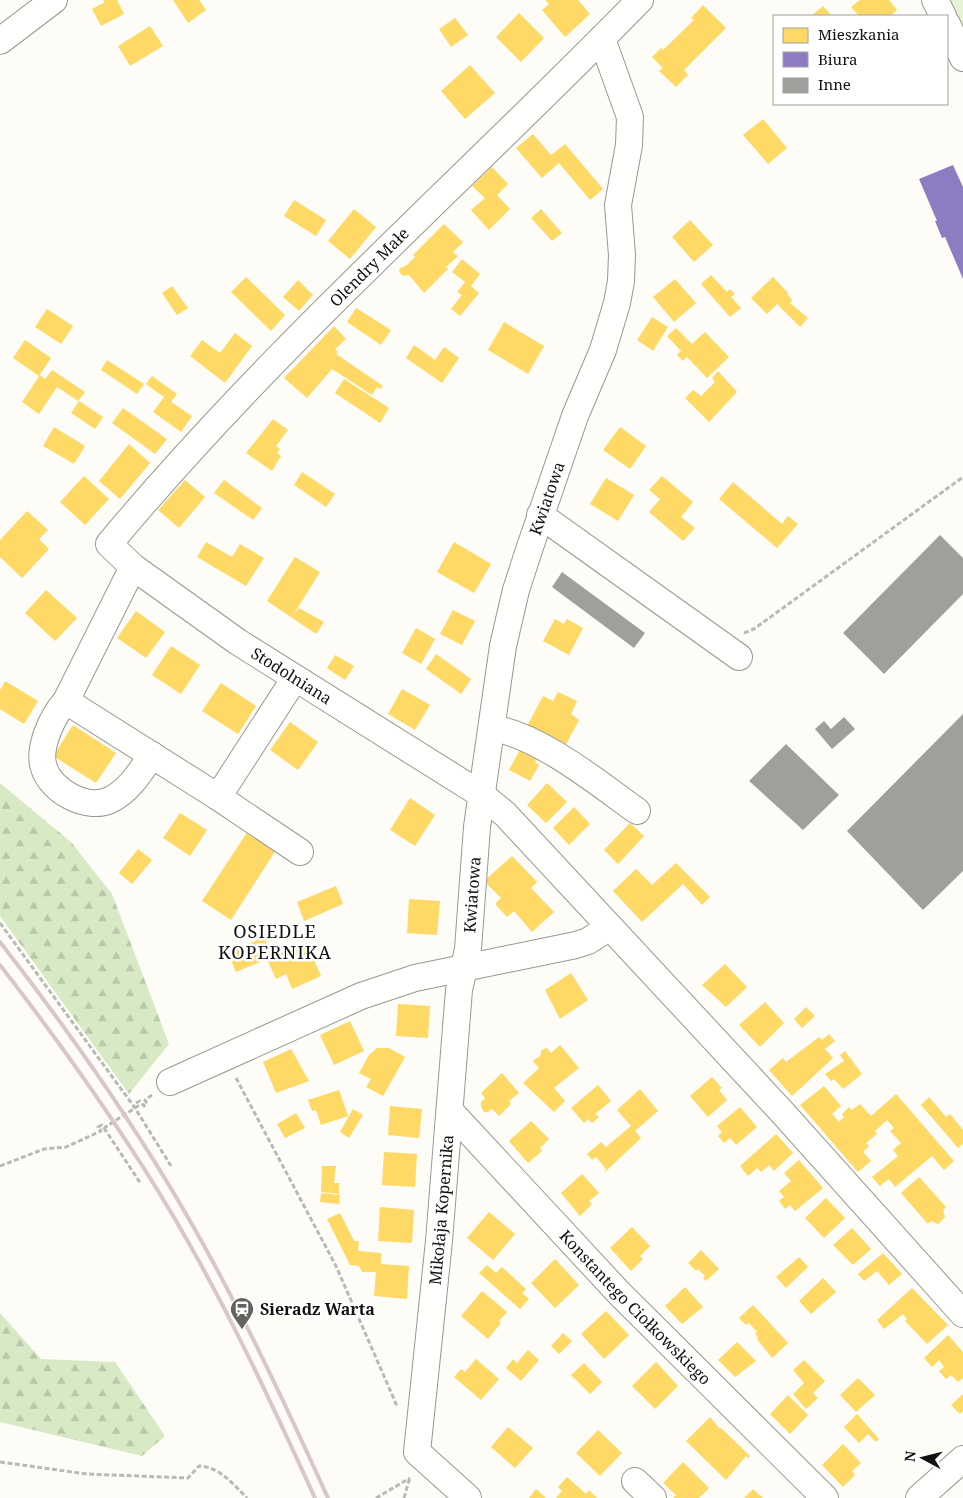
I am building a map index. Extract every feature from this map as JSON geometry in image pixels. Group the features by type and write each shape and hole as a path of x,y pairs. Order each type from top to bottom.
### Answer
{"street":[{"path":"0,41 54,0"},
{"name":"Olendry Małe","path":"109,544 140,507 301,334 640,0"},
{"path":"935,0 942,15"},
{"path":"948,26 963,58"},
{"name":"Kwiatowa","path":"465,967 477,827 509,617 540,515 575,416 603,350 621,281 622,255 618,205 629,145 630,117 602,39"},
{"path":"540,515 739,657"},
{"name":"Stodolniana","path":"109,544 133,567 238,642 482,795 505,814 782,1112 963,1314"},
{"path":"133,567 66,701 54,714 43,751 44,768 52,781 75,801 88,804 110,800 134,782 152,755"},
{"path":"218,797 295,678"},
{"path":"66,701 218,797 300,852"},
{"path":"492,728 522,736 568,764 637,811"},
{"path":"170,1082 361,996 415,978 588,942 610,927"},
{"name":"Mikołaja Kopernika","path":"465,967 459,990 450,1111 418,1452 468,1498"},
{"name":"Konstantego Ciołkowskiego","path":"450,1111 619,1293 826,1498"},
{"path":"919,1498 963,1459"}],"path":[{"path":"718,642 754,629 963,476"},
{"path":"0,923 135,1108 171,1166"},
{"path":"225,1057 336,1266 398,1408"},
{"path":"104,1128 138,1106 136,1103 140,1101 144,1106 147,1104 144,1100 170,1082"},
{"path":"0,1166 44,1149 66,1147 101,1131 98,1127 102,1125 141,1184"},
{"path":"0,1462 88,1474 188,1478 199,1466 207,1466 221,1472 247,1498"},
{"path":"376,1498 410,1478"}],"green space":[{"path":"941,0 963,0 963,36"},
{"path":"0,783 71,842 112,894 169,1044 129,1094 0,916"},
{"path":"0,1313 41,1359 115,1362 165,1436 142,1456 0,1422"}],"building: Mieszkania":[{"path":"103,0 117,0 124,14 101,26 92,9 105,2"},
{"path":"173,0 199,0 206,10 188,23"},
{"path":"545,0 578,0 590,14 565,37 542,10 549,4"},
{"path":"860,0 889,0 897,10 891,15 858,15 851,7"},
{"path":"703,5 726,28 684,70 688,75 676,87 659,71 663,68 652,57 661,48 663,50 694,20 691,18"},
{"path":"823,6 831,15 812,15"},
{"path":"519,13 544,38 521,62 496,37"},
{"path":"455,18 468,35 451,47 439,29"},
{"path":"150,26 163,46 130,66 118,46"},
{"path":"470,65 495,93 465,119 441,91"},
{"path":"763,119 787,148 768,164 743,135"},
{"path":"533,134 551,155 565,144 603,189 590,200 559,163 542,178 516,148"},
{"path":"492,167 508,184 497,195 510,209 489,230 471,210 485,198 472,186"},
{"path":"294,200 326,220 316,236 284,216"},
{"path":"354,209 376,227 350,259 328,241"},
{"path":"541,209 562,233 552,241 531,218"},
{"path":"690,220 713,245 694,262 672,237"},
{"path":"444,224 463,242 453,252 458,256 424,293 409,275 403,276 399,272 400,268 407,265 415,257 413,255"},
{"path":"462,259 480,274 471,286 479,293 460,316 451,309 462,295 457,292 465,282 452,272"},
{"path":"711,275 727,292 730,289 735,294 731,297 741,308 730,317 701,284"},
{"path":"246,277 285,315 271,331 231,292"},
{"path":"773,277 788,293 792,300 790,303 808,318 800,327 777,304 767,314 751,298"},
{"path":"675,279 696,303 674,322 653,297"},
{"path":"298,280 313,295 299,311 283,297"},
{"path":"172,286 188,308 177,315 162,293"},
{"path":"356,308 391,330 381,345 347,322"},
{"path":"47,309 73,326 61,344 35,327"},
{"path":"652,317 668,327 653,351 637,340"},
{"path":"504,322 544,346 528,374 488,350"},
{"path":"334,326 346,339 335,349 338,352 336,354 383,386 380,389 377,387 372,395 332,369 307,398 284,378"},
{"path":"676,328 692,344 705,332 729,357 707,378 687,357 683,361 677,355 681,351 667,336"},
{"path":"235,333 252,346 225,383 190,356 202,340 220,353"},
{"path":"25,340 51,358 39,376 13,358"},
{"path":"414,345 435,360 444,347 459,358 442,383 406,358"},
{"path":"107,360 144,384 137,394 101,370"},
{"path":"52,370 85,392 78,401 57,387 39,414 22,402 40,375 45,379"},
{"path":"718,371 737,392 709,422 685,398 693,390 701,396 715,382 712,378"},
{"path":"152,376 177,394 171,402 192,416 181,432 153,412 164,397 146,384"},
{"path":"344,379 389,408 380,423 335,393"},
{"path":"79,401 103,417 95,429 71,413"},
{"path":"123,408 167,439 155,454 112,423"},
{"path":"273,419 288,430 276,446 280,449 277,453 281,456 272,471 246,453"},
{"path":"54,427 85,446 74,464 43,446"},
{"path":"620,427 646,446 630,469 603,450"},
{"path":"129,444 150,463 120,499 99,481"},
{"path":"302,472 335,494 326,507 294,485"},
{"path":"84,476 109,499 85,525 60,502"},
{"path":"662,476 693,502 681,517 695,528 683,541 649,512 660,499 649,490"},
{"path":"606,478 634,495 618,521 590,504"},
{"path":"185,480 205,497 179,528 158,510"},
{"path":"224,480 262,508 253,520 214,493"},
{"path":"733,482 782,524 788,516 798,524 777,548 719,499"},
{"path":"27,511 48,530 39,539 49,549 22,578 0,557 0,540"},
{"path":"206,542 232,557 240,544 264,558 246,586 197,557"},
{"path":"454,542 491,564 474,593 437,572"},
{"path":"295,557 320,572 292,617 299,608 324,622 316,634 267,601"},
{"path":"46,590 77,618 55,641 25,613"},
{"path":"453,610 475,621 462,645 440,634"},
{"path":"136,611 165,632 146,658 117,638"},
{"path":"555,619 564,624 567,619 583,628 569,655 543,641"},
{"path":"416,628 435,639 421,664 402,653"},
{"path":"171,646 200,665 181,694 152,675"},
{"path":"436,654 471,679 461,694 426,669"},
{"path":"335,655 354,666 345,680 327,668"},
{"path":"5,681 38,701 24,724 0,709 0,690"},
{"path":"221,683 256,706 238,734 202,711"},
{"path":"402,689 430,705 415,730 388,714"},
{"path":"558,692 577,701 571,714 579,720 563,750 525,730 543,696 553,701"},
{"path":"290,722 318,742 298,770 270,750"},
{"path":"73,725 116,753 96,783 53,756"},
{"path":"523,744 540,754 535,762 539,765 530,781 509,770"},
{"path":"547,783 567,802 546,823 527,805"},
{"path":"410,798 435,815 415,846 390,830"},
{"path":"574,807 590,824 569,845 553,828"},
{"path":"180,813 207,830 190,856 163,838"},
{"path":"630,823 644,836 618,864 604,850"},
{"path":"250,828 278,847 231,920 202,901"},
{"path":"138,849 152,860 132,884 119,873"},
{"path":"512,856 537,882 531,888 554,912 532,932 514,911 507,917 495,904 501,898 484,881"},
{"path":"676,863 710,897 702,905 683,884 642,922 613,891 636,869 652,885"},
{"path":"336,886 343,904 304,921 297,902"},
{"path":"409,899 440,901 437,935 407,933"},
{"path":"264,937 273,956 296,946 297,948 307,944 321,976 292,989 286,974 276,979 267,959 236,972 228,953"},
{"path":"725,964 747,987 726,1007 702,985"},
{"path":"571,973 588,1000 560,1019 545,990"},
{"path":"765,1002 784,1023 760,1047 739,1025"},
{"path":"398,1004 430,1006 428,1038 396,1036"},
{"path":"806,1007 815,1016 802,1028 794,1019"},
{"path":"350,1021 364,1051 334,1065 320,1035"},
{"path":"829,1034 835,1041 825,1049 833,1058 792,1096 769,1070 783,1058 786,1062 819,1037 822,1040"},
{"path":"560,1045 579,1068 554,1088 565,1101 554,1112 523,1083 539,1068 533,1061 541,1055 541,1050 547,1048 551,1053"},
{"path":"377,1048 389,1048 405,1057 383,1096 366,1087 371,1079 359,1073 369,1055"},
{"path":"291,1049 309,1081 276,1093 263,1062"},
{"path":"845,1051 862,1074 843,1089 834,1079 831,1081 825,1074 844,1061 840,1055"},
{"path":"502,1073 519,1093 509,1101 511,1104 499,1116 492,1109 484,1112 481,1102 485,1098 481,1093"},
{"path":"712,1077 722,1088 719,1090 727,1100 708,1117 690,1096"},
{"path":"598,1085 611,1101 595,1114 599,1117 592,1123 588,1119 584,1123 571,1108"},
{"path":"824,1086 841,1106 832,1114 839,1122 844,1117 842,1114 849,1107 852,1110 860,1104 871,1116 896,1094 954,1161 944,1170 932,1156 895,1187 889,1179 880,1186 872,1177 898,1156 893,1150 901,1143 890,1131 894,1128 887,1120 875,1131 877,1134 866,1143 869,1146 863,1152 871,1161 858,1172 800,1105"},
{"path":"640,1089 658,1111 635,1131 641,1138 604,1173 606,1169 596,1157 592,1160 587,1154 601,1142 606,1147 631,1126 617,1110"},
{"path":"339,1090 348,1116 321,1125 316,1110 312,1111 308,1100"},
{"path":"929,1097 946,1117 950,1114 963,1130 963,1144 958,1148 921,1105"},
{"path":"390,1106 422,1109 419,1138 388,1135"},
{"path":"740,1107 757,1127 736,1145 730,1138 724,1143 718,1136 722,1132 717,1126"},
{"path":"353,1109 363,1115 349,1138 340,1132"},
{"path":"296,1113 305,1128 285,1138 277,1124"},
{"path":"531,1121 549,1139 540,1148 542,1151 528,1163 509,1141"},
{"path":"776,1134 793,1153 774,1171 769,1165 761,1172 757,1168 748,1176 740,1166"},
{"path":"384,1152 417,1154 415,1187 382,1185"},
{"path":"799,1160 823,1188 795,1211 790,1205 785,1209 779,1201 784,1197 779,1191 791,1181 784,1173"},
{"path":"322,1166 336,1166 334,1183 339,1183 339,1194 321,1192"},
{"path":"582,1174 599,1193 589,1201 592,1204 580,1216 561,1193"},
{"path":"919,1177 946,1207 943,1210 945,1217 938,1224 931,1221 928,1224 901,1193"},
{"path":"321,1193 340,1195 339,1204 320,1202"},
{"path":"826,1198 845,1218 824,1238 805,1218"},
{"path":"380,1207 414,1210 412,1243 378,1241"},
{"path":"489,1212 515,1234 493,1260 467,1238"},
{"path":"340,1213 354,1241 359,1241 358,1251 381,1253 381,1264 409,1266 407,1299 374,1296 376,1272 362,1272 359,1266 350,1265 327,1219"},
{"path":"632,1227 650,1246 640,1256 643,1259 631,1271 610,1248"},
{"path":"852,1228 871,1249 853,1265 833,1245"},
{"path":"701,1250 719,1269 706,1281 703,1278 705,1276 698,1269 696,1271 688,1263"},
{"path":"883,1253 902,1274 889,1285 877,1271 864,1281 858,1274"},
{"path":"799,1257 808,1267 786,1288 776,1277"},
{"path":"555,1259 579,1285 555,1308 531,1283"},
{"path":"487,1265 496,1273 502,1267 526,1289 522,1293 529,1299 520,1309 479,1273"},
{"path":"823,1278 836,1292 811,1314 799,1301"},
{"path":"685,1287 703,1307 682,1324 665,1306"},
{"path":"912,1288 948,1325 927,1344 905,1321 907,1319 903,1314 884,1329 877,1320"},
{"path":"482,1291 507,1312 488,1339 461,1316"},
{"path":"753,1305 788,1343 772,1358 757,1339 758,1337 755,1334 757,1332 749,1323 746,1325 739,1318"},
{"path":"606,1311 629,1335 604,1359 581,1334"},
{"path":"563,1333 572,1341 559,1354 551,1346"},
{"path":"948,1335 963,1352 963,1378 958,1382 951,1375 946,1379 939,1371 944,1367 939,1360 932,1367 924,1358"},
{"path":"737,1342 756,1361 735,1377 718,1360"},
{"path":"528,1350 539,1360 521,1381 506,1368 513,1359 517,1363"},
{"path":"476,1359 499,1379 481,1400 454,1377 461,1369 465,1372"},
{"path":"804,1360 825,1381 813,1393 818,1398 806,1409 793,1394 804,1383 793,1370"},
{"path":"656,1362 678,1386 655,1409 632,1386"},
{"path":"584,1363 602,1382 590,1394 571,1375"},
{"path":"858,1378 875,1395 856,1412 840,1395"},
{"path":"963,1394 963,1411 960,1414 951,1405"},
{"path":"788,1395 808,1415 790,1434 770,1414"},
{"path":"857,1414 879,1439 876,1442 868,1434 859,1443 844,1427"},
{"path":"710,1417 719,1428 750,1456 748,1458 746,1456 726,1480 686,1441"},
{"path":"508,1427 533,1448 515,1468 491,1447"},
{"path":"598,1430 622,1453 600,1476 576,1453"},
{"path":"843,1444 861,1463 852,1471 855,1475 843,1487 822,1465"},
{"path":"683,1462 709,1488 699,1498 673,1498 676,1495 663,1483"},
{"path":"567,1477 586,1494 589,1490 597,1498 556,1498 562,1491 558,1487"},
{"path":"536,1489 546,1498 529,1498"},
{"path":"753,1489 763,1498 744,1498"}],"building: Biura":[{"path":"953,165 963,187 963,279 945,237 942,238 935,221 937,221 919,179"}],"building: Inne":[{"path":"940,535 963,558 963,594 884,674 843,633"},
{"path":"562,572 645,633 634,648 552,587"},
{"path":"963,714 963,871 923,910 847,831"},
{"path":"844,717 855,729 832,749 815,729 824,721 831,729"},
{"path":"786,744 839,795 803,830 749,781"}],"railway":[{"path":"0,942 96,1072 182,1207 222,1278 259,1351 328,1498"},
{"path":"0,965 90,1087 172,1214 211,1283 265,1390 315,1498"}],"place":[{"name":"Sieradz Warta","path":"242,1330"}],"district":[{"name":"OSIEDLE KOPERNIKA","path":"275,941"}]}
